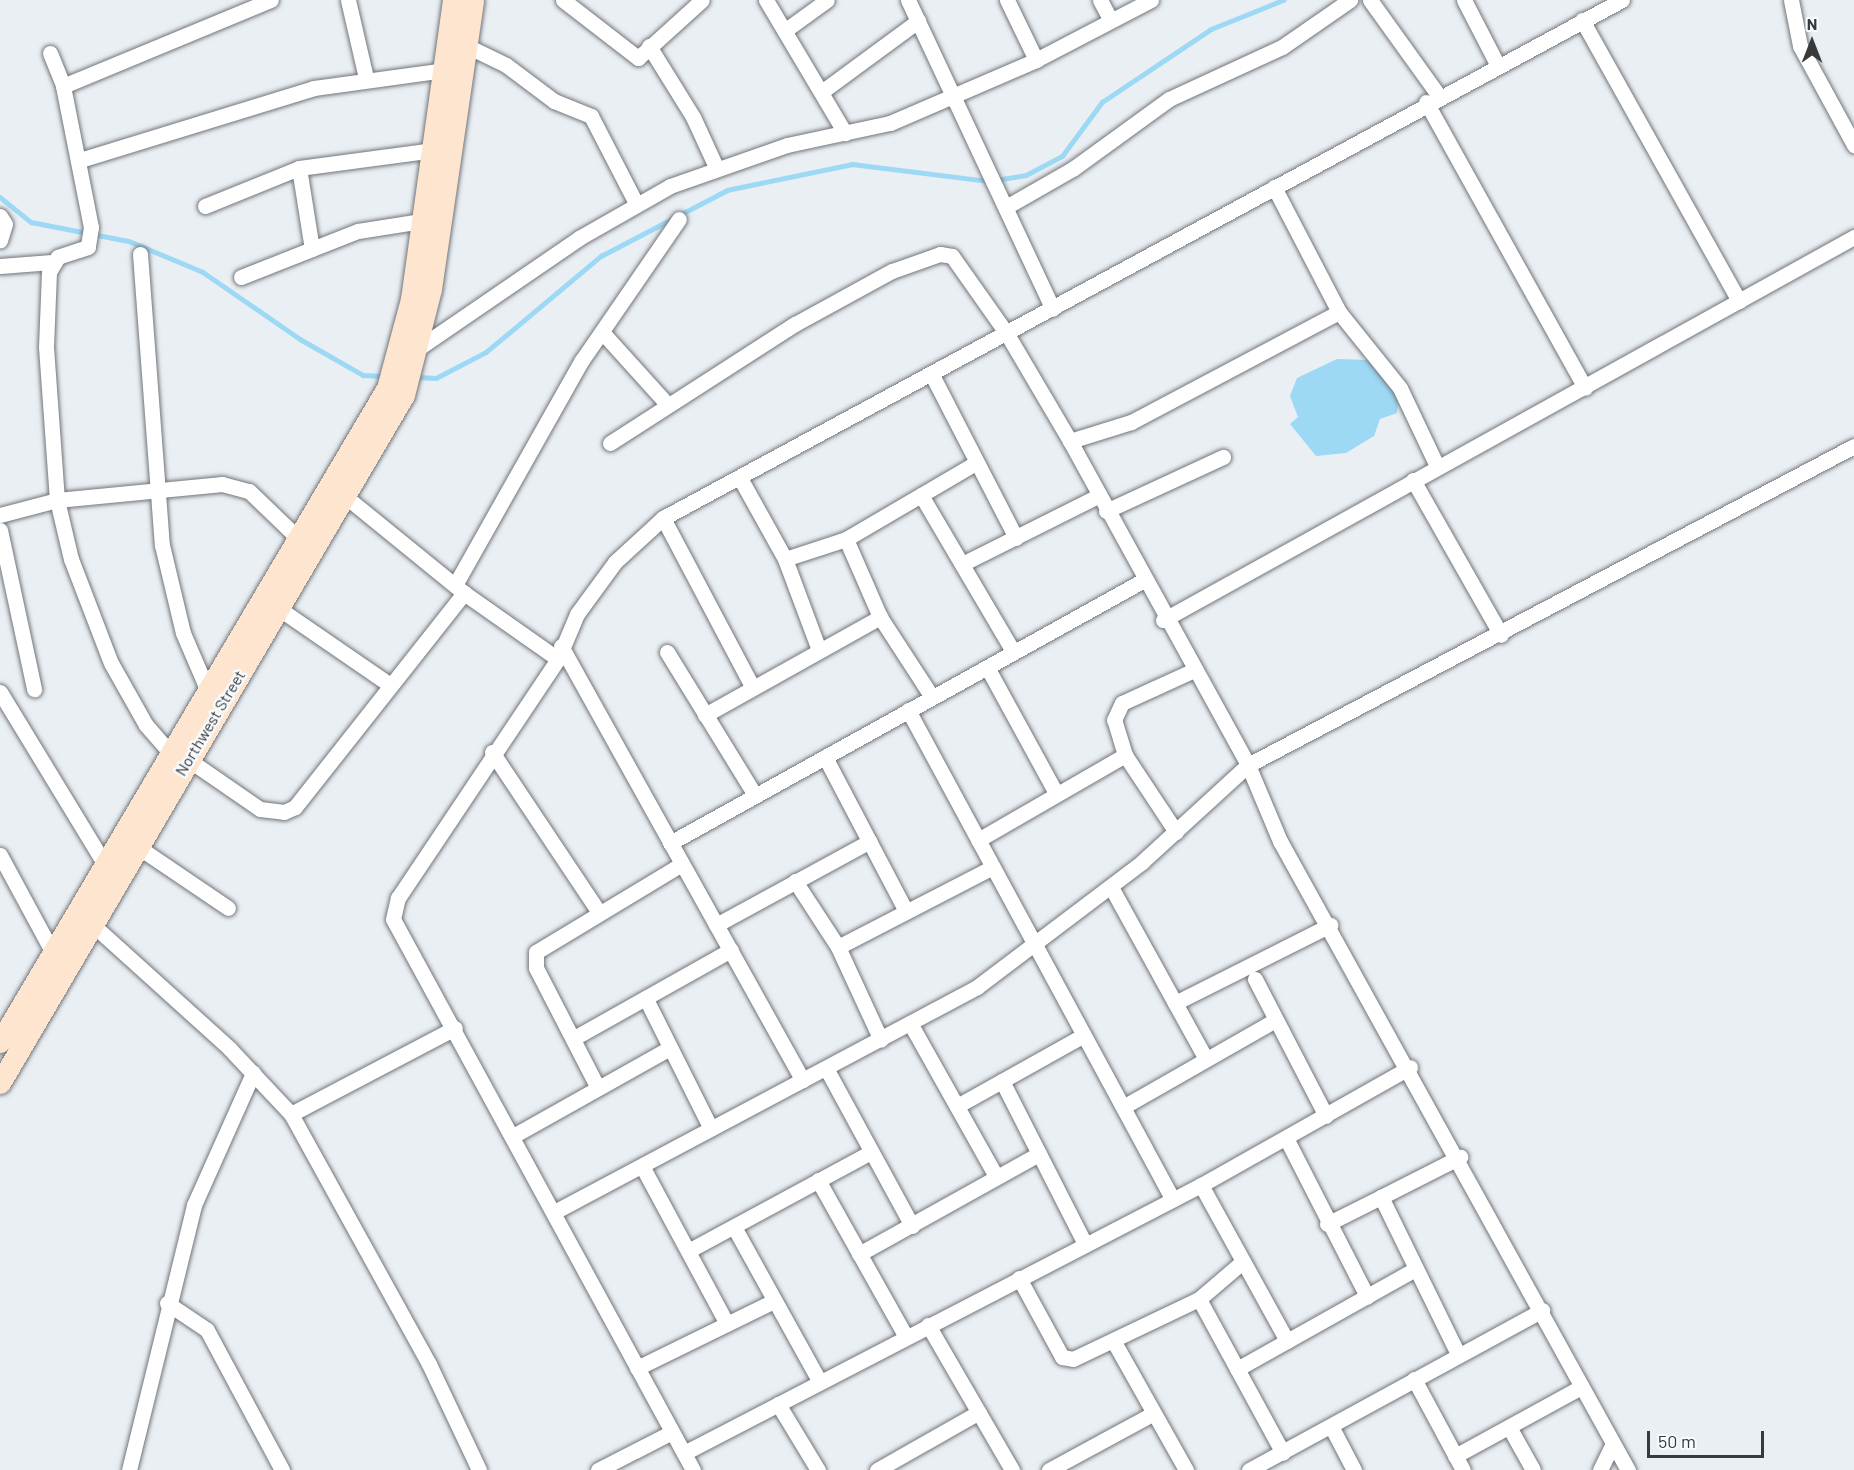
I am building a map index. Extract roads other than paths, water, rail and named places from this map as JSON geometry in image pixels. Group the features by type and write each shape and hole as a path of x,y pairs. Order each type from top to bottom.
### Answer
{"main road":[{"path":"395,392 405,366 421,221 446,70 453,0"},
{"path":"405,366 420,347 473,0"},
{"name":"Northwest Street","path":"0,1042 6,1018 54,955 178,755 281,610 346,497 395,392"},
{"name":"Northwest Street","path":"0,1083 93,925 141,849 207,689 395,392"}],"street":[{"path":"63,86 271,0"},
{"path":"348,0 366,78"},
{"path":"563,0 638,58 700,1"},
{"path":"766,0 787,29 824,90 845,134"},
{"path":"787,29 827,0"},
{"path":"908,0 1053,309"},
{"path":"1007,0 1036,60"},
{"path":"1100,0 1110,19"},
{"path":"420,347 636,203 716,167 845,134 953,98 1036,60 1110,19 1151,0"},
{"path":"1006,207 1064,174 1169,99 1282,47 1350,0"},
{"path":"1370,0 1432,99 1586,388"},
{"path":"1464,0 1498,66"},
{"path":"693,1470 455,1028 395,925 393,912 492,752 560,652 577,614 615,562 663,518 933,376 1432,99 1622,0"},
{"path":"1791,0 1800,46 1854,145"},
{"path":"1582,20 1739,301"},
{"path":"824,90 918,21"},
{"path":"467,46 506,65 554,101 591,116 636,203"},
{"path":"649,46 693,117 716,167"},
{"path":"0,266 52,262 84,250 90,235 80,160 63,86 50,53"},
{"path":"80,160 314,87 366,78 446,70"},
{"path":"205,206 300,168 434,150"},
{"path":"300,168 312,249"},
{"path":"1274,187 1339,312 1400,388 1437,466"},
{"path":"0,216 4,224 0,240"},
{"path":"52,262 46,347 57,500 71,559 111,663 146,725 178,755 260,809 284,812 295,807 390,685 460,589 602,332 679,219"},
{"path":"241,277 358,231 421,221"},
{"path":"1163,620 1437,466 1586,388 1854,237"},
{"path":"140,254 154,488 171,591 207,689"},
{"path":"610,443 795,324 892,272 940,254 957,261 1007,334 1070,441 1163,620 1248,765 1280,842 1330,925 1460,1157 1542,1310 1611,1447 1628,1470"},
{"path":"1070,441 1131,422 1339,312"},
{"path":"602,332 668,405"},
{"path":"933,376 974,464 1016,538"},
{"path":"554,1212 881,1040 1035,947 1176,832 1248,765 1501,635 1854,446"},
{"path":"1106,511 1222,457"},
{"path":"785,560 846,540 974,464"},
{"path":"740,478 785,560 819,650"},
{"path":"1413,480 1501,635"},
{"path":"0,515 57,500 154,488 235,486 249,491 300,540"},
{"path":"921,495 1013,651"},
{"path":"962,564 1098,496"},
{"path":"346,497 460,589 560,652 803,1080"},
{"path":"663,518 752,686"},
{"path":"0,530 34,689"},
{"path":"846,540 880,617 932,697"},
{"path":"670,843 1144,580"},
{"path":"281,610 390,685"},
{"path":"705,715 752,686 880,617"},
{"path":"667,652 755,795"},
{"path":"987,667 1056,793"},
{"path":"1176,832 1125,755 1116,711 1192,670"},
{"path":"0,692 107,868"},
{"path":"908,710 1172,1198"},
{"path":"492,752 598,911"},
{"path":"978,840 1125,755"},
{"path":"825,757 906,911"},
{"path":"716,924 870,842"},
{"path":"141,849 228,908"},
{"path":"0,855 54,955"},
{"path":"598,1088 536,968 536,952 598,911 682,864"},
{"path":"838,947 993,867"},
{"path":"795,881 838,947 881,1040"},
{"path":"1111,887 1206,1059"},
{"path":"93,925 253,1073 291,1114 429,1364 479,1470"},
{"path":"1175,1003 1330,925"},
{"path":"574,1038 731,950"},
{"path":"1255,979 1274,1021 1326,1116"},
{"path":"646,999 711,1129"},
{"path":"1123,1107 1274,1021"},
{"path":"910,1023 996,1176"},
{"path":"291,1114 455,1028"},
{"path":"957,1106 1084,1035"},
{"path":"513,1136 670,1048"},
{"path":"684,1453 1172,1198 1201,1185 1410,1067"},
{"path":"826,1068 869,1153 912,1226"},
{"path":"129,1470 167,1303 206,1171 253,1073"},
{"path":"1002,1081 1085,1244"},
{"path":"1286,1138 1328,1224 1367,1296"},
{"path":"688,1251 869,1153"},
{"path":"859,1254 1039,1154"},
{"path":"1328,1224 1460,1157"},
{"path":"642,1166 727,1324"},
{"path":"818,1180 906,1337"},
{"path":"1201,1185 1241,1263 1287,1341"},
{"path":"1381,1197 1458,1354"},
{"path":"734,1227 772,1302 820,1382"},
{"path":"1019,1278 1062,1356 1080,1357 1198,1299 1241,1263"},
{"path":"1237,1369 1415,1269"},
{"path":"1198,1299 1283,1453"},
{"path":"637,1368 772,1302"},
{"path":"167,1303 207,1329 282,1470"},
{"path":"1249,1470 1542,1310"},
{"path":"928,1325 1012,1470"},
{"path":"1114,1342 1186,1470"},
{"path":"1414,1379 1459,1463 1509,1427 1581,1387"},
{"path":"778,1404 818,1470"},
{"path":"877,1470 898,1465 979,1412"},
{"path":"1049,1470 1154,1413"},
{"path":"1330,1426 1354,1470"},
{"path":"1509,1427 1533,1470"},
{"path":"598,1470 672,1432"},
{"path":"1600,1470 1611,1447"}],"water":[{"path":"1337,359 1369,360 1399,396 1397,413 1380,419 1374,436 1346,453 1316,456 1290,424 1298,417 1290,396 1297,378"}],"waterway":[{"path":"416,377 436,378 486,352 601,256 727,190 852,164 989,181 1026,175 1062,156 1102,102 1211,29 1283,0"},
{"path":"0,197 31,222 129,241 203,272 300,339 363,375 383,376"}]}
